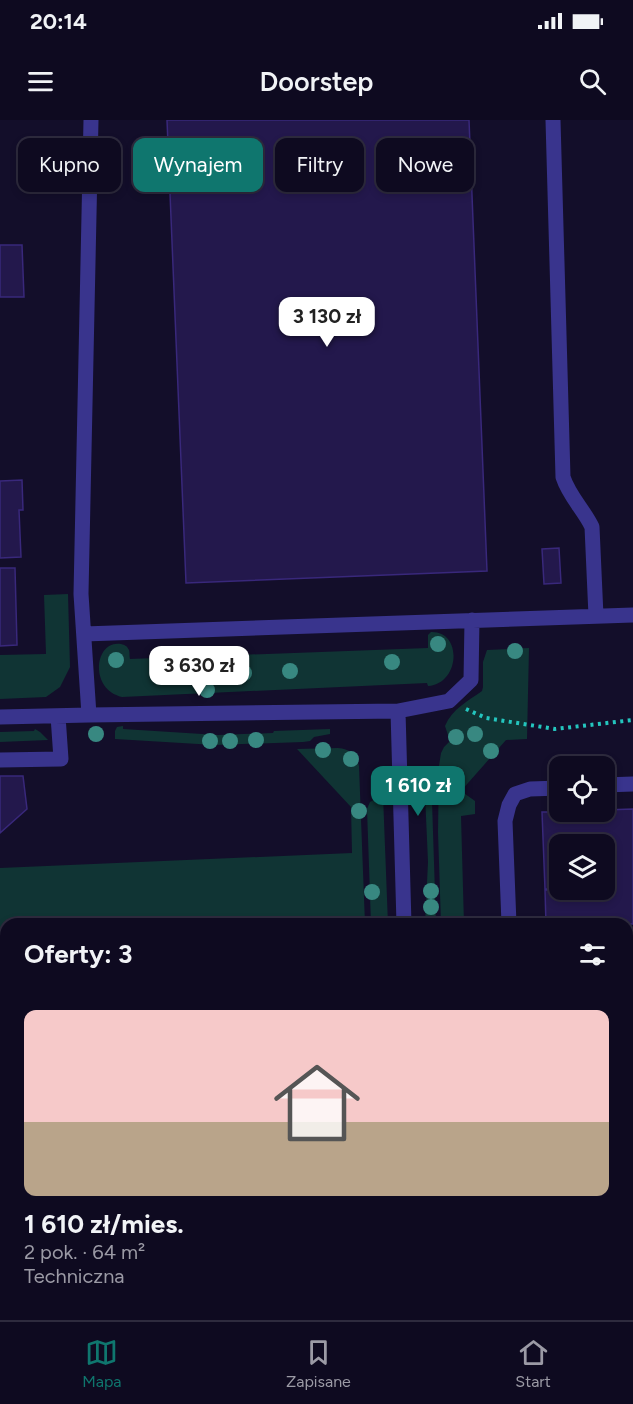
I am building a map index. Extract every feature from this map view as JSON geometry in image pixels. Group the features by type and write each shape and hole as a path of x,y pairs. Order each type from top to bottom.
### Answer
{"street":[{"path":"89,715 81,594 91,120"},
{"path":"553,120 564,477 566,487 587,515 592,527 596,616"},
{"path":"84,634 633,615"},
{"path":"0,717 398,711 449,701 471,680 472,620"},
{"path":"398,711 404,918"},
{"path":"0,760 61,759 58,716"},
{"path":"615,785 633,784"},
{"path":"509,918 505,821 509,805 515,794 530,789 549,788"}],"path":[{"path":"449,701 486,718 555,729 633,720"}],"green space":[{"path":"68,594 70,667 60,687 46,697 0,699 0,655 46,654 44,595"},
{"path":"431,632 441,634 449,640 454,658 446,677 439,683 428,686 427,683 122,697 111,692 104,685 100,675 101,656 105,649 112,645 126,646 130,659 428,648 428,635"},
{"path":"529,648 527,739 506,740 461,791 475,801 475,814 461,816 464,918 441,918 439,766 441,753 450,741 445,726 456,710 482,691 483,662 487,650"},
{"path":"123,726 123,729 218,735 330,729 330,734 303,742 215,745 115,739 117,727"},
{"path":"35,729 48,740 0,742 0,732 34,731"},
{"path":"338,748 352,753 356,758 359,766 365,918 0,918 0,868 352,853 351,807 297,749"},
{"path":"425,794 432,801 436,918 425,918 428,862"},
{"path":"383,795 388,918 371,918 367,809 370,802"}],"building":[{"path":"167,120 469,120 470,138 376,138 376,192 472,192 487,571 186,583 170,192 263,192 263,138 168,138"},
{"path":"0,245 22,245 24,297 0,297"},
{"path":"22,480 23,510 19,510 21,557 0,558 0,481"},
{"path":"559,548 561,583 544,584 542,549"},
{"path":"0,568 15,568 17,645 0,646"},
{"path":"0,776 23,776 27,809 0,833"},
{"path":"633,809 633,918 546,918 545,890 549,890 549,900 615,900 615,834 549,834 549,889 545,889 542,812 549,812 549,822 615,822 615,810"}]}
